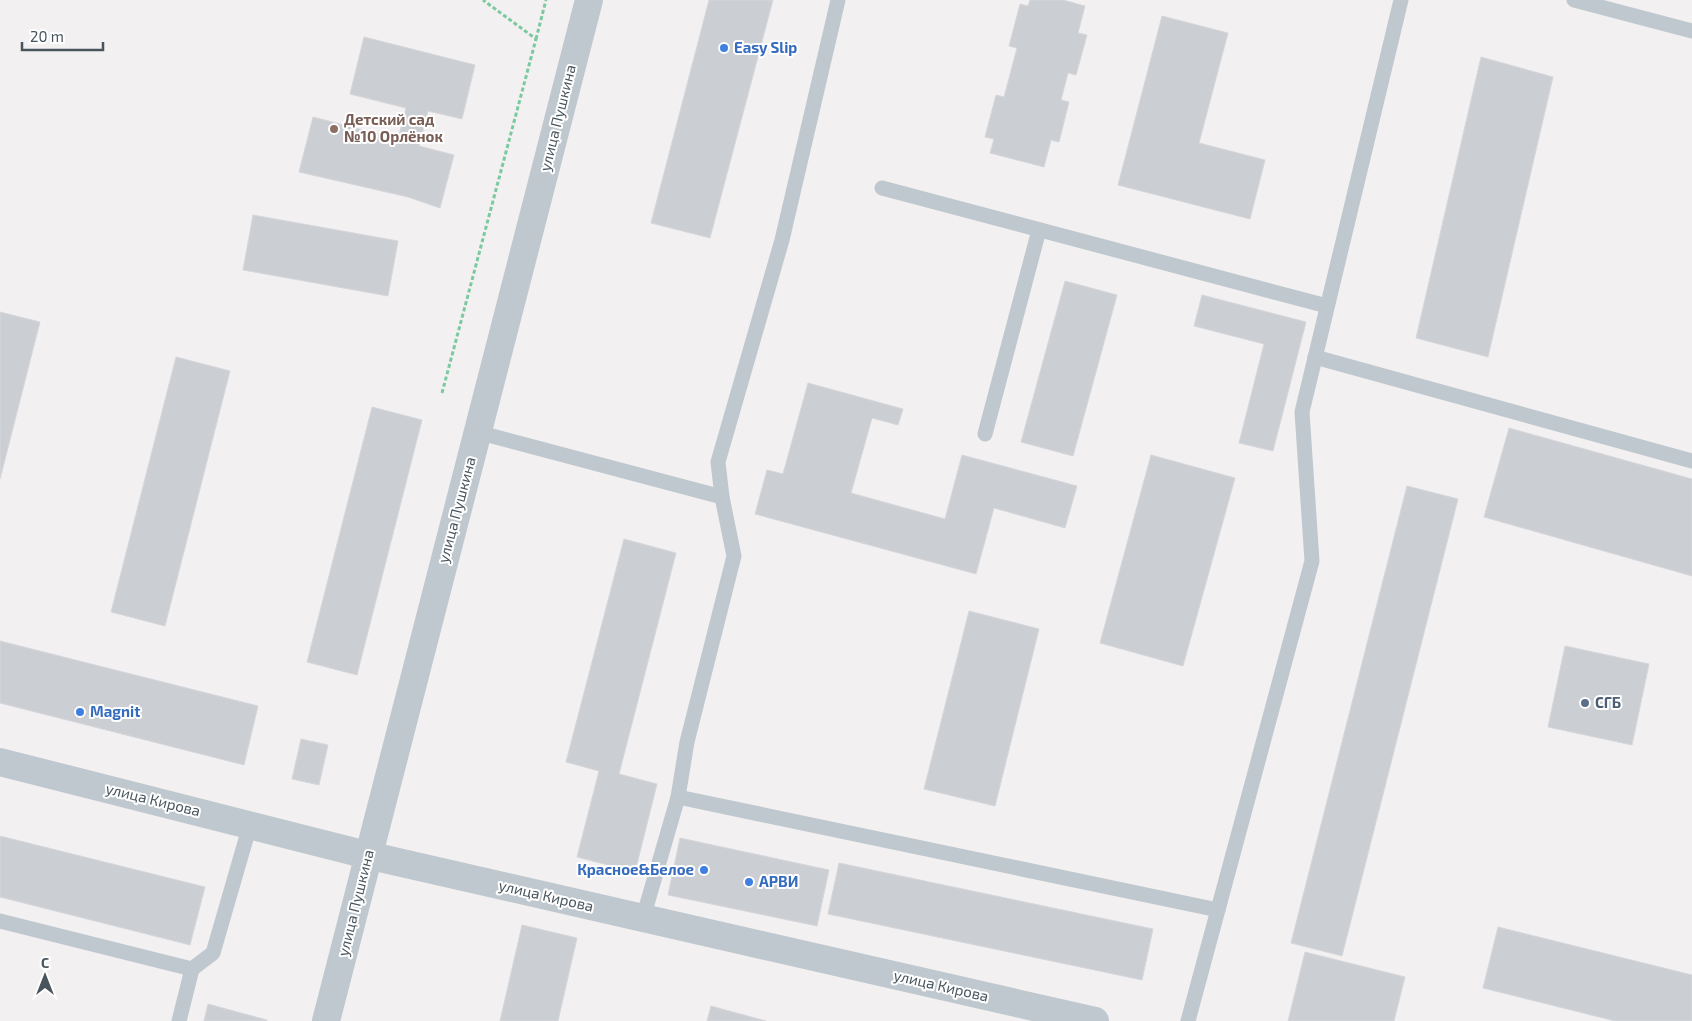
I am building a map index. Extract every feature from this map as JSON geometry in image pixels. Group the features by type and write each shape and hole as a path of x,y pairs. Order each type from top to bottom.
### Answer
{"street":[{"name":"улица Пушкина","path":"326,1021 589,0"},
{"name":"улица Кирова","path":"0,762 368,855 1095,1021"}],"lane":[{"path":"643,918 678,798 687,742 734,556 722,497 718,462 782,240 838,0"},
{"path":"1188,1021 1312,561 1302,412 1401,0"},
{"path":"1574,0 1692,31"},
{"path":"882,188 1327,306"},
{"path":"985,434 1039,230"},
{"path":"1315,356 1692,461"},
{"path":"477,432 722,497"},
{"path":"678,798 1218,910"},
{"path":"179,1021 192,969 213,953 250,825"},
{"path":"0,921 192,969"}],"path":[{"path":"483,0 536,39"},
{"path":"442,392 546,0"}],"building":[{"path":"709,0 773,0 710,238 651,223"},
{"path":"1030,0 1063,0 1085,6 1078,33 1087,35 1076,75 1068,73 1061,100 1069,102 1059,142 1051,140 1044,167 990,153 994,139 985,137 996,95 1004,97 1017,48 1009,46 1020,4 1028,6"},
{"path":"1162,16 1228,33 1199,143 1265,160 1250,219 1118,185"},
{"name":"Детский сад №10 Орлёнок","path":"364,37 475,65 462,119 428,111 419,146 454,155 440,208 408,197 299,172 313,117 398,139 406,108 350,94"},
{"path":"1481,57 1553,77 1488,357 1416,338"},
{"path":"253,215 398,241 388,296 243,270"},
{"path":"1065,281 1117,295 1073,456 1021,442"},
{"path":"1202,295 1306,322 1273,451 1239,443 1264,344 1194,326"},
{"path":"0,312 40,322 0,479"},
{"path":"176,357 230,371 165,626 111,612"},
{"path":"808,383 903,409 898,425 872,418 851,493 945,519 962,455 1077,486 1065,528 994,508 976,574 755,514 767,470 783,474"},
{"path":"372,407 422,420 357,675 307,662"},
{"path":"1509,428 1692,479 1692,576 1484,517"},
{"path":"1151,455 1235,478 1183,666 1100,643"},
{"path":"1407,486 1458,499 1342,956 1291,943"},
{"path":"624,539 676,553 619,774 657,784 635,872 577,857 599,771 566,762"},
{"path":"969,611 1039,629 995,806 924,789"},
{"path":"0,641 258,706 244,765 0,703"},
{"path":"1565,646 1649,664 1632,745 1548,727"},
{"path":"301,739 328,745 319,785 292,779"},
{"path":"0,836 205,887 190,945 0,897"},
{"name":"АРВИ","path":"680,838 829,870 817,926 668,895"},
{"path":"839,863 1153,929 1142,980 828,914"},
{"path":"522,925 577,938 558,1021 500,1021"},
{"path":"1498,927 1692,975 1692,1021 1615,1021 1483,988"},
{"path":"1305,952 1405,977 1394,1021 1288,1021"},
{"path":"208,1004 267,1020 267,1021 204,1021"},
{"path":"711,1006 766,1021 707,1021"}],"place":[{"name":"Easy Slip","path":"724,48"},
{"name":"Детский сад №10 Орлёнок","path":"334,129"},
{"name":"СГБ","path":"1585,703"},
{"name":"Magnit","path":"80,712"},
{"name":"Красное&Белое","path":"704,870"},
{"name":"АРВИ","path":"749,882"}]}
